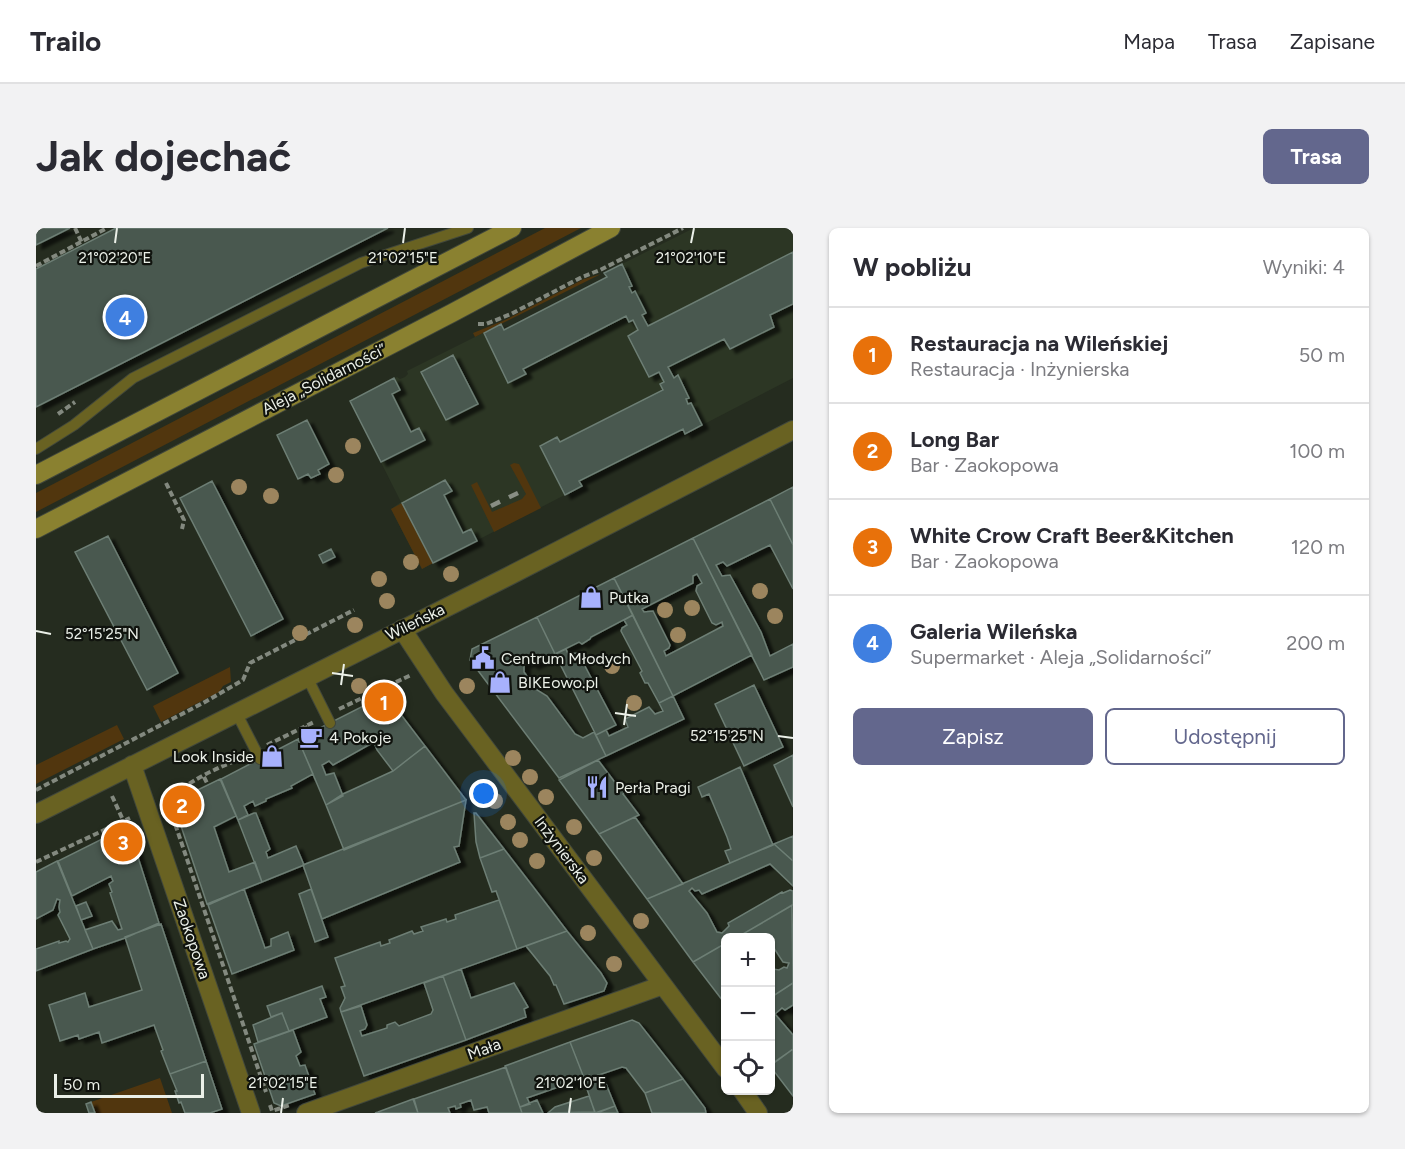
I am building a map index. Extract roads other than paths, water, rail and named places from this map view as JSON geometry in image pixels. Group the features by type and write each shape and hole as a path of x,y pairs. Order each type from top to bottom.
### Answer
{"main road":[{"path":"36,475 512,228"},
{"name":"Aleja „Solidarności”","path":"36,529 611,228"}],"street":[{"name":"Wileńska","path":"36,814 793,430"},
{"name":"Inżynierska","path":"402,628 444,693 721,1062"},
{"name":"Zaokopowa","path":"132,765 251,1113"},
{"name":"Mała","path":"300,1108 663,985"},
{"path":"745,1095 758,1113"}],"lane":[{"path":"36,449 74,424 133,378 361,263 468,228"},
{"path":"307,677 328,719"},
{"path":"236,712 258,755"}],"railway":[{"path":"491,506 522,491"}],"place":[{"name":"Galeria Wileńska","path":"125,317"},
{"name":"Putka","path":"591,597"},
{"name":"Centrum Młodych","path":"483,658"},
{"name":"BIKEowo.pl","path":"500,682"},
{"name":"Restauracja na Wileńskiej","path":"384,702"},
{"name":"4 Pokoje","path":"311,737"},
{"name":"Look Inside","path":"272,756"},
{"name":"Perła Pragi","path":"597,787"},
{"name":"Long Bar","path":"182,805"},
{"name":"White Crow Craft Beer&Kitchen","path":"123,842"}]}
